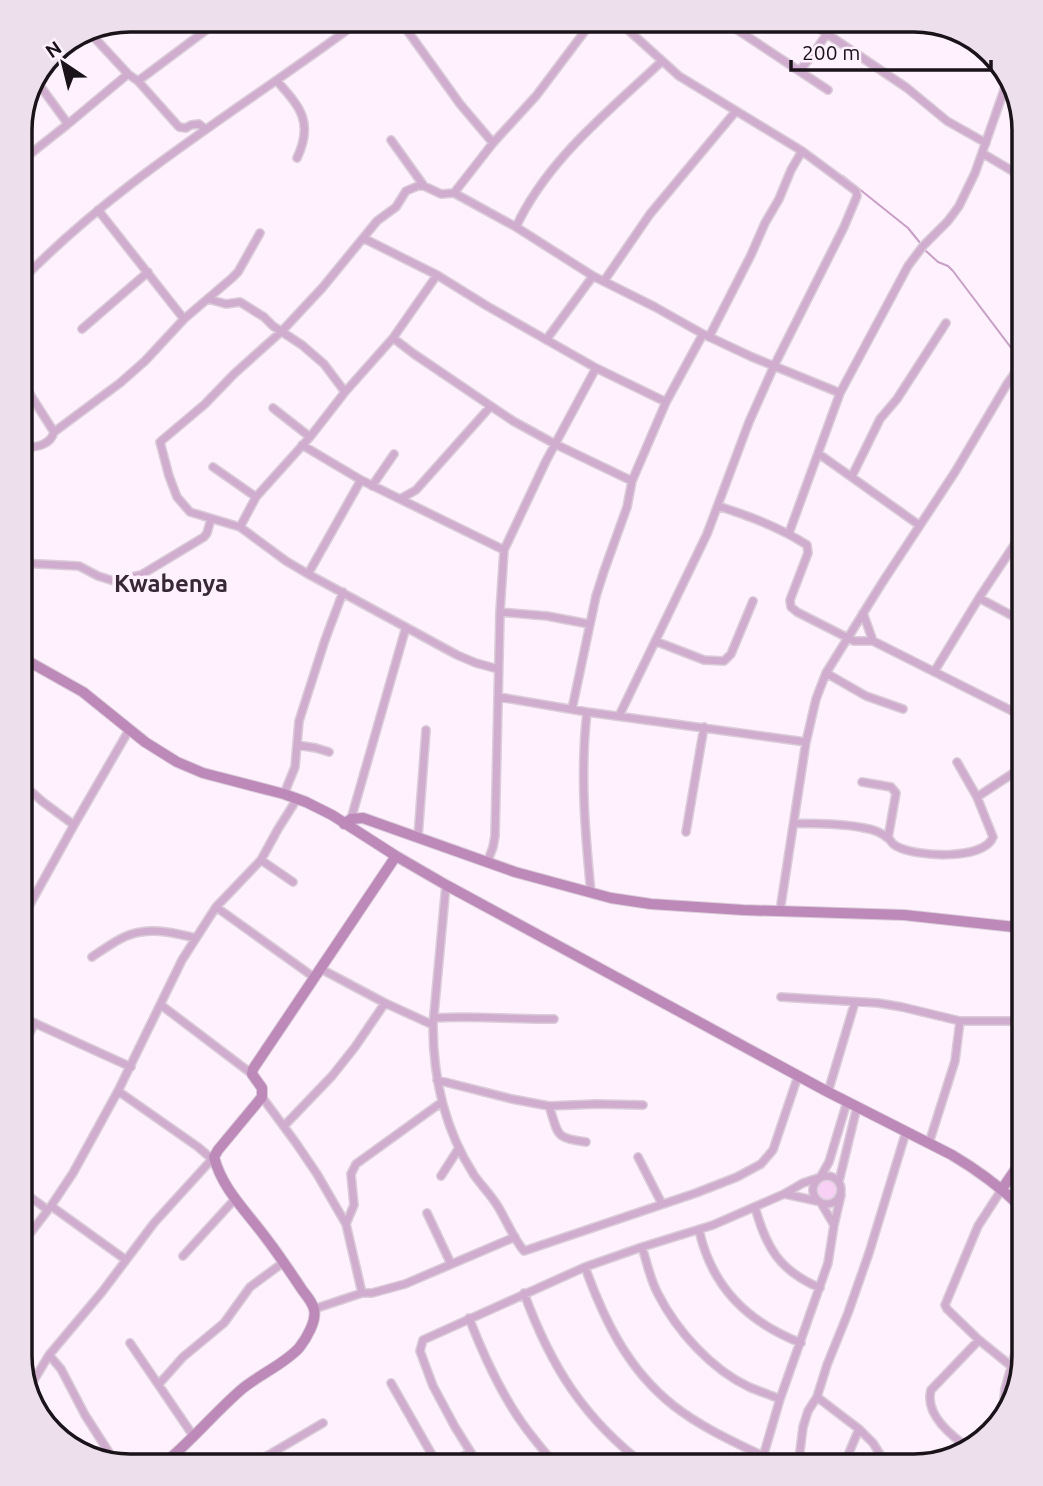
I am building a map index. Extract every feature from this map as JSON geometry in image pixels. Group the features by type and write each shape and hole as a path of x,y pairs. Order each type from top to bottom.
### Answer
{"main road":[{"path":"32,663 97,701 130,730 184,766 284,794 348,822 396,856 446,885 798,1076 929,1143 971,1167 1012,1199"},
{"path":"348,822 363,818 487,863 591,893 651,904 904,915 1012,927"},
{"path":"175,1454 225,1404 298,1349 315,1315 314,1309 284,1262 235,1199 213,1158 262,1097 262,1088 252,1074 262,1054 396,856"},
{"path":"1002,1189 1012,1174"}],"street":[{"path":"138,81 204,32"},
{"path":"32,271 98,210 143,174 344,32"},
{"path":"408,32 460,104 493,143"},
{"path":"454,193 493,143 536,96 584,32"},
{"path":"619,716 707,534 744,434 774,366 816,286 857,196 856,191 802,151 679,76 629,32"},
{"path":"742,32 828,90"},
{"path":"822,32 907,88 947,121 986,143"},
{"path":"800,69 826,35"},
{"path":"95,38 179,127 199,124 205,129"},
{"path":"516,227 533,195 559,163 586,133 661,62"},
{"path":"32,152 128,74"},
{"path":"277,81 303,117 305,136 297,158"},
{"path":"41,88 68,124"},
{"path":"789,533 840,393 908,266 959,206 975,173 1004,91"},
{"path":"604,281 650,214 736,110"},
{"path":"391,140 424,187"},
{"path":"572,709 589,624 604,571 627,507 632,481 666,402 751,255 802,151"},
{"path":"982,153 1012,171"},
{"path":"498,669 457,655 308,574 240,527 190,512 179,502 160,442 205,404 282,331 381,218 396,207 406,191 424,187 441,194 454,193 516,227 593,276 706,336 840,393"},
{"path":"98,210 184,319"},
{"path":"32,446 45,443 54,436 54,432 145,361 184,319 238,272 260,233"},
{"path":"363,239 437,275 596,368 666,402"},
{"path":"82,330 148,272"},
{"path":"240,527 256,498 393,338 437,275"},
{"path":"546,340 593,276"},
{"path":"208,299 243,303 324,364 345,392"},
{"path":"852,476 880,419 897,399 946,323"},
{"path":"393,338 491,407 555,444 632,481"},
{"path":"487,863 494,847 495,836 498,669 505,550 555,444 596,368"},
{"path":"780,911 807,743 816,699 826,673 955,472 1012,377"},
{"path":"32,397 54,432"},
{"path":"400,499 416,490 491,407"},
{"path":"273,408 310,437"},
{"path":"302,445 361,481 505,550"},
{"path":"372,486 394,454"},
{"path":"819,454 919,525"},
{"path":"213,467 256,498"},
{"path":"308,574 361,481"},
{"path":"416,490 418,508"},
{"path":"718,506 748,515 789,533 807,545 809,550 790,600 791,607 803,616 854,641 873,641 1012,711"},
{"path":"32,564 79,566 114,581 134,578 204,537 211,519"},
{"path":"934,673 1012,548"},
{"path":"284,794 295,767 299,720 343,592"},
{"path":"979,598 1012,616"},
{"path":"654,641 704,660 724,661 731,654 753,601"},
{"path":"500,612 547,616 589,624"},
{"path":"863,613 873,641"},
{"path":"348,822 406,627"},
{"path":"826,673 866,696 903,709"},
{"path":"499,697 807,743"},
{"path":"587,712 583,804 591,893"},
{"path":"686,832 704,727"},
{"path":"32,900 130,730"},
{"path":"418,837 426,730"},
{"path":"297,745 329,752"},
{"path":"794,823 868,828 888,838 895,846 914,852 961,853 982,848 991,842 993,837 977,797 957,762"},
{"path":"977,797 1012,774"},
{"path":"862,782 891,788 896,793 888,838"},
{"path":"32,792 74,825"},
{"path":"32,1231 73,1173 131,1067 182,960 216,907 261,860 298,799"},
{"path":"261,860 293,882"},
{"path":"446,885 433,1021 437,1080 449,1127 459,1148 474,1175 498,1206 522,1250 526,1251 662,1204 737,1177 761,1164 773,1150 798,1076"},
{"path":"216,907 318,973 433,1021 466,1016 521,1020 554,1019"},
{"path":"92,957 130,934 142,931 197,938"},
{"path":"780,997 902,1007 960,1021 1012,1021"},
{"path":"828,1092 855,1002"},
{"path":"284,1125 332,1076 385,1003"},
{"path":"161,1005 252,1074"},
{"path":"929,1143 955,1061 960,1021"},
{"path":"32,1022 131,1067"},
{"path":"32,1029 35,1023"},
{"path":"437,1080 550,1106 643,1105"},
{"path":"34,1379 49,1355 154,1223 213,1158 118,1091"},
{"path":"262,1097 317,1174 346,1224 362,1293"},
{"path":"346,1224 354,1205 351,1174 355,1164 442,1102"},
{"path":"834,1225 814,1197 813,1187 829,1162 842,1119 852,1104"},
{"path":"764,1454 831,1253 841,1195 839,1181 852,1123 852,1104"},
{"path":"550,1106 560,1135 565,1139 586,1142"},
{"path":"842,1119 852,1123"},
{"path":"800,1454 808,1411 817,1397 873,1243 906,1132"},
{"path":"441,1176 459,1148"},
{"path":"638,1157 662,1204"},
{"path":"467,1454 470,1452 433,1385 420,1351 421,1343 426,1338 585,1267 699,1230 784,1194 803,1183 831,1176 839,1181"},
{"path":"1002,1189 978,1226 944,1306 1011,1366 1005,1392"},
{"path":"784,1194 830,1204 841,1195"},
{"path":"32,1197 126,1260"},
{"path":"183,1256 235,1199"},
{"path":"755,1207 763,1233 780,1262 798,1277 820,1288"},
{"path":"427,1213 451,1264"},
{"path":"699,1230 710,1263 720,1282 736,1302 766,1326 801,1343"},
{"path":"314,1309 362,1293 393,1288 515,1237"},
{"path":"642,1247 659,1295 684,1333 731,1375 748,1386 780,1399"},
{"path":"159,1384 183,1357 224,1323 250,1287 284,1262"},
{"path":"585,1267 597,1302 615,1337 626,1355 656,1390 694,1420 759,1454"},
{"path":"524,1293 544,1343 570,1387 592,1416 632,1454"},
{"path":"469,1318 488,1364 511,1407 547,1454"},
{"path":"961,1442 945,1429 936,1417 929,1396 931,1390 979,1340"},
{"path":"130,1343 194,1437"},
{"path":"49,1355 61,1369 85,1415 109,1453"},
{"path":"391,1383 432,1454"},
{"path":"817,1397 859,1429 880,1454"},
{"path":"269,1454 323,1423"},
{"path":"848,1454 859,1429"}],"shaded area":[{"path":"827,1180 834,1183 837,1190 834,1197 827,1200 820,1197 817,1190 820,1183"}],"waterway":[{"path":"843,176 908,228 921,244"},
{"path":"926,251 953,271 1012,349"}],"district":[{"name":"Kwabenya","path":"171,584"}]}
